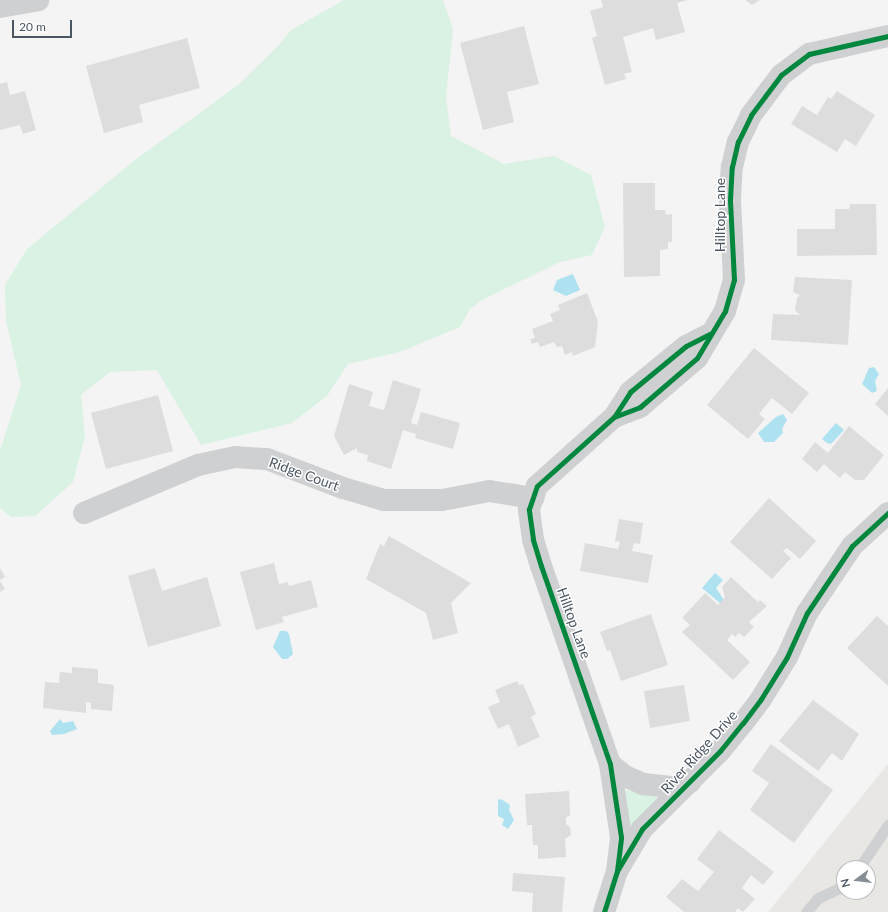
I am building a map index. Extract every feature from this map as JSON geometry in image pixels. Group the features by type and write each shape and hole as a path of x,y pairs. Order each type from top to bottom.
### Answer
{"street":[{"path":"0,7 38,0"},
{"name":"Hilltop Lane","path":"617,870 621,837 610,764 533,539 529,509 532,498 537,486 552,470 614,417 630,392 686,346 710,334 725,311 734,280 730,200 732,167 738,142 751,114 781,75 809,54 888,36"},
{"name":"Ridge Court","path":"84,513 198,465 235,457 267,459 342,488 384,500 442,500 489,492 532,498"},
{"name":"River Ridge Drive","path":"604,912 617,870 642,829 720,751 761,699 787,657 807,613 852,546 888,513"},
{"path":"610,764 625,776 643,784 674,787 690,782"}],"lane":[{"path":"864,860 888,825"},
{"path":"806,912 818,898 836,890"}],"shaded area":[{"path":"888,764 888,912 768,912"}],"green space":[{"path":"344,0 443,0 453,29 446,97 451,136 504,164 554,156 591,175 605,227 592,255 560,262 482,300 470,309 460,327 400,352 348,364 327,396 292,423 201,445 157,370 110,372 81,395 85,436 73,482 35,516 11,517 0,508 0,451 21,385 6,321 5,285 27,249 135,160 238,85 278,46 291,30"},
{"path":"626,790 658,797 629,828 625,792"}],"water":[{"path":"573,274 580,290 566,296 553,290 557,280"},
{"path":"874,367 879,374 875,381 877,391 872,393 862,384 869,368"},
{"path":"783,414 787,420 782,429 783,433 774,442 764,442 758,433 776,417"},
{"path":"836,423 844,430 831,444 827,443 822,439"},
{"path":"715,573 723,580 716,588 724,600 721,604 702,588"},
{"path":"280,631 286,631 289,634 293,654 287,659 282,659 273,647"},
{"path":"60,719 63,723 73,721 77,729 64,734 52,735 50,731"},
{"path":"501,799 510,805 509,810 514,820 508,829 502,825 504,819 498,816 498,800"}],"building":[{"path":"601,0 687,0 677,3 685,32 656,40 653,28 623,37 632,72 624,74 626,79 605,85 592,38 597,36 590,11 603,7"},
{"path":"745,0 760,0 752,5"},
{"path":"524,26 539,84 507,92 514,122 483,130 460,43"},
{"path":"187,38 200,88 139,105 143,122 104,133 86,66"},
{"path":"7,82 10,95 25,91 36,130 23,134 20,125 0,130 0,84"},
{"path":"837,91 875,115 856,146 845,139 837,152 791,124 802,106 817,115 828,97 831,99"},
{"path":"623,183 655,183 655,210 665,210 666,215 672,214 672,242 668,242 668,249 660,250 660,276 624,277"},
{"path":"850,204 876,204 877,255 797,256 797,229 835,229 835,209 849,209"},
{"path":"795,277 852,280 848,345 771,340 773,314 800,315 795,310 797,298 800,295 793,292"},
{"path":"587,293 598,322 595,347 573,356 572,352 565,355 562,346 557,347 554,342 540,347 538,342 532,344 530,339 535,338 532,329 553,321 550,314 560,310 558,305"},
{"path":"754,348 809,393 792,414 772,398 759,414 765,419 748,439 707,405"},
{"path":"393,380 421,389 411,423 417,425 421,412 460,423 453,449 415,438 416,434 403,430 391,469 367,461 368,455 357,452 357,448 344,455 334,436 349,384 373,392 369,406 384,410"},
{"path":"888,388 888,416 875,404"},
{"path":"158,395 173,451 106,469 91,413"},
{"path":"849,426 884,455 864,480 855,480 845,472 840,478 824,464 817,472 802,459 815,442 828,453"},
{"path":"769,498 816,541 800,559 787,548 783,551 791,558 772,579 730,542"},
{"path":"619,519 643,523 640,544 634,543 632,551 653,555 648,583 580,571 585,543 618,549 620,542 615,541"},
{"path":"389,536 471,583 451,603 458,633 433,640 426,613 366,579 380,544 384,546"},
{"path":"274,563 279,584 288,582 289,586 311,580 318,607 282,617 284,622 256,630 240,572"},
{"path":"0,568 5,577 0,580"},
{"path":"155,568 162,591 207,577 221,626 148,647 128,576"},
{"path":"731,577 758,602 760,600 767,606 749,622 754,627 744,637 739,633 735,637 732,634 727,640 750,662 733,680 682,632 690,625 682,618 705,593 718,605 725,597 722,587"},
{"path":"0,581 5,589 0,592"},
{"path":"651,614 668,665 621,681 610,650 607,651 600,632"},
{"path":"877,616 888,626 888,686 847,648"},
{"path":"72,667 98,669 98,683 114,685 112,711 91,709 91,703 86,702 86,713 43,708 45,682 59,683 60,672 72,673"},
{"path":"517,681 519,685 523,684 536,714 531,717 540,737 518,747 509,724 498,729 488,707 500,702 495,690"},
{"path":"684,685 690,721 650,728 644,691"},
{"path":"813,700 859,734 842,761 832,753 818,771 779,741"},
{"path":"771,744 833,790 794,843 750,810 769,783 752,771"},
{"path":"569,791 570,816 566,817 566,824 570,827 571,835 565,839 566,857 538,859 538,845 533,845 532,825 527,825 525,794"},
{"path":"719,830 774,872 763,885 751,875 742,888 755,899 743,912 738,908 735,912 684,912 666,897 682,879 698,891 714,872 697,859"},
{"path":"513,873 565,877 562,912 532,912 533,893 512,891"}],"cycle path":[{"path":"614,417 640,407 697,358 725,311 734,280 730,200 732,167 738,142 751,115 781,75 809,54 888,36"},
{"path":"617,871 621,837 610,764 541,566 533,539 529,509 537,486 614,417 630,392 686,346 710,334"},
{"path":"604,912 617,871 642,829 720,751 743,723 761,699 787,657 807,613 852,546 888,513"}]}
